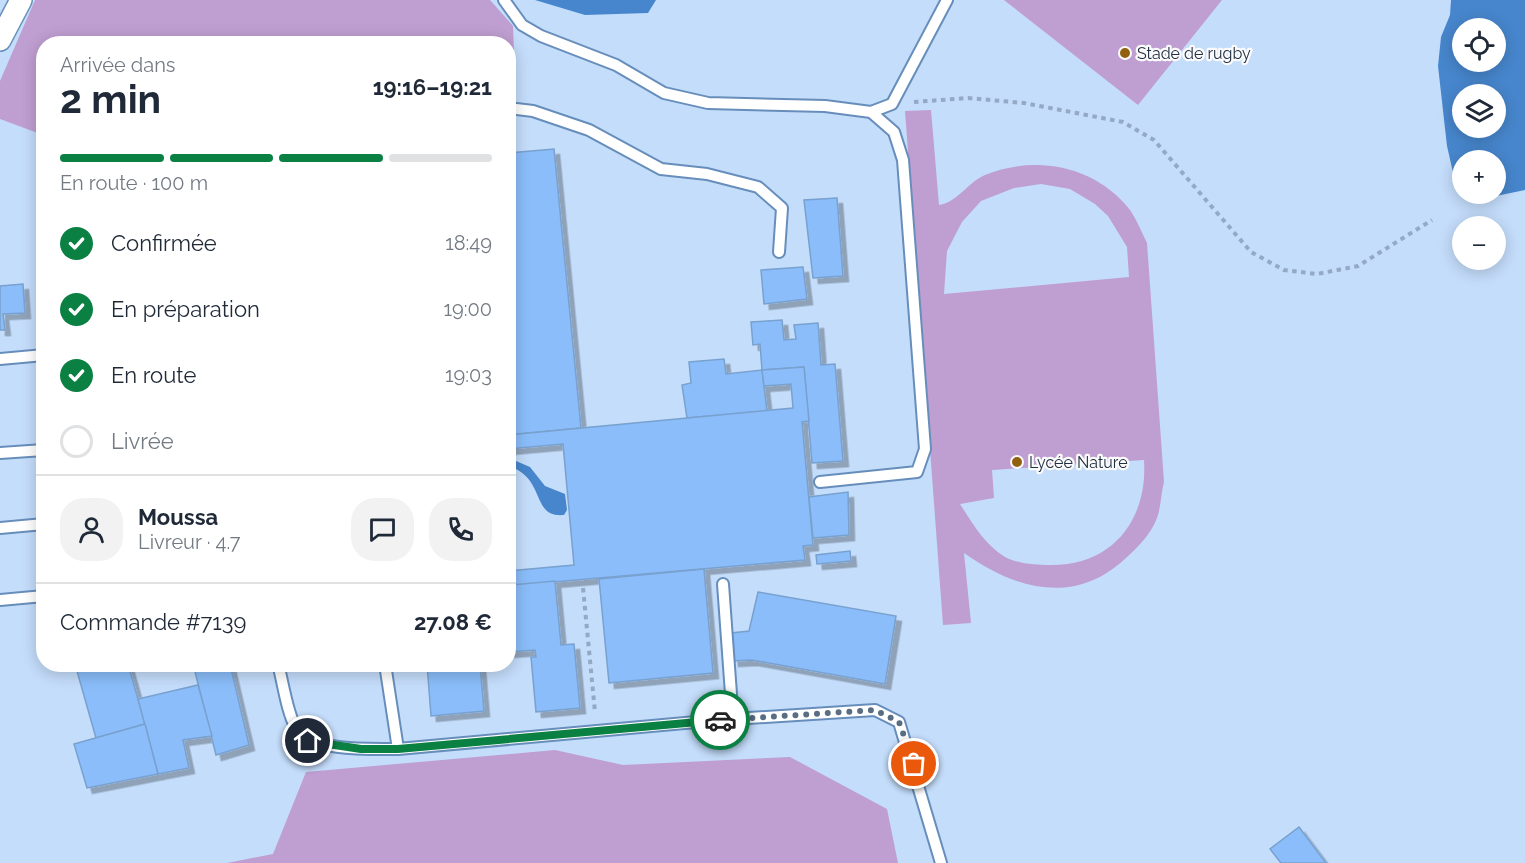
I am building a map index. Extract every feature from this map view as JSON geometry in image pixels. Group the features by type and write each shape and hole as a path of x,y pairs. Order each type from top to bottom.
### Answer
{"street":[{"path":"0,40 21,0"}],"lane":[{"path":"504,0 522,25 531,31 616,64 664,93 708,103 825,106 872,112 892,104 947,0"},
{"path":"516,109 533,111 589,130 661,169 707,174 758,187 782,208 779,252"},
{"path":"820,482 917,472 925,449 903,160 894,132 872,112"},
{"path":"0,359 36,356"},
{"path":"0,453 36,451"},
{"path":"0,528 36,525"},
{"path":"718,720 731,694 723,584"},
{"path":"0,600 36,597"},
{"path":"280,672 296,728 308,741 361,749 398,749 718,720 875,710 899,722 941,863"},
{"path":"386,672 398,749"}],"path":[{"path":"892,104 968,98 1024,103 1124,122 1154,140 1251,252 1284,270 1317,274 1358,266 1432,220"},
{"path":"583,588 597,731"}],"shaded area":[{"path":"35,0 490,0 513,26 513,36 36,36 36,132 0,119 0,81"},
{"name":"Stade de rugby","path":"1004,0 1222,0 1138,105"},
{"path":"931,110 939,205 952,200 979,178 1004,169 1024,165 1064,168 1083,174 1116,195 1133,214 1147,243 1164,482 1157,518 1148,535 1126,558 1107,573 1086,583 1066,587 1045,587 1004,576 964,553 971,623 943,625 905,111","holes":["1041,184 1070,189 1095,204 1108,216 1127,247 1129,277 944,294 947,251 962,222 981,201 1014,188","1144,460 1144,482 1140,502 1122,535 1108,548 1072,563 1033,564 1005,557 985,540 960,504 994,498 992,470"]},
{"path":"555,750 623,765 790,757 887,809 898,863 227,863 273,854 306,772"}],"water":[{"path":"535,0 656,0 648,13 585,15"},
{"path":"1451,0 1525,0 1525,190 1506,194 1506,150 1452,150 1452,168 1447,146 1438,66 1441,37 1450,15"},
{"path":"516,461 530,467 545,486 565,494 567,510 564,515 553,514 546,510 529,480 516,470"}],"building":[{"path":"554,149 581,428 516,434 516,152"},
{"path":"837,198 843,276 813,278 804,200"},
{"path":"803,267 807,299 764,304 761,270"},
{"path":"23,284 25,313 3,314 5,330 0,330 0,286"},
{"path":"782,320 784,340 796,339 794,325 818,323 821,365 835,364 843,461 812,463 804,367 762,370 760,344 753,345 751,322"},
{"path":"724,359 726,374 762,370 767,411 687,418 682,385 691,383 689,362"},
{"path":"804,367 809,421 802,422 813,545 803,546 805,560 516,585 516,570 574,565 563,444 516,448 516,434 793,408 791,384 764,386 762,370"},
{"path":"848,492 849,535 813,538 809,497"},
{"path":"850,551 851,561 817,564 816,555"},
{"path":"704,569 713,673 609,683 599,579"},
{"path":"555,581 561,645 574,644 580,708 536,712 531,657 536,657 535,650 516,651 516,585"},
{"path":"758,592 896,616 885,684 752,660 733,661 731,633 749,631"},
{"path":"77,672 130,672 145,724 96,738"},
{"path":"195,672 232,672 249,745 216,755"},
{"path":"428,672 481,672 484,711 431,716"},
{"path":"198,685 212,736 183,740 189,768 158,774 138,699"},
{"path":"145,724 158,774 87,788 74,744"},
{"path":"1299,827 1326,863 1281,863 1270,849"}],"way so far":[{"path":"720,720 875,710 899,722 914,764"}],"place":[{"name":"Stade de rugby","path":"1125,53"},
{"name":"Lycée Nature","path":"1017,462"}],"route":[{"path":"308,741 361,749 398,749 720,720"}]}
